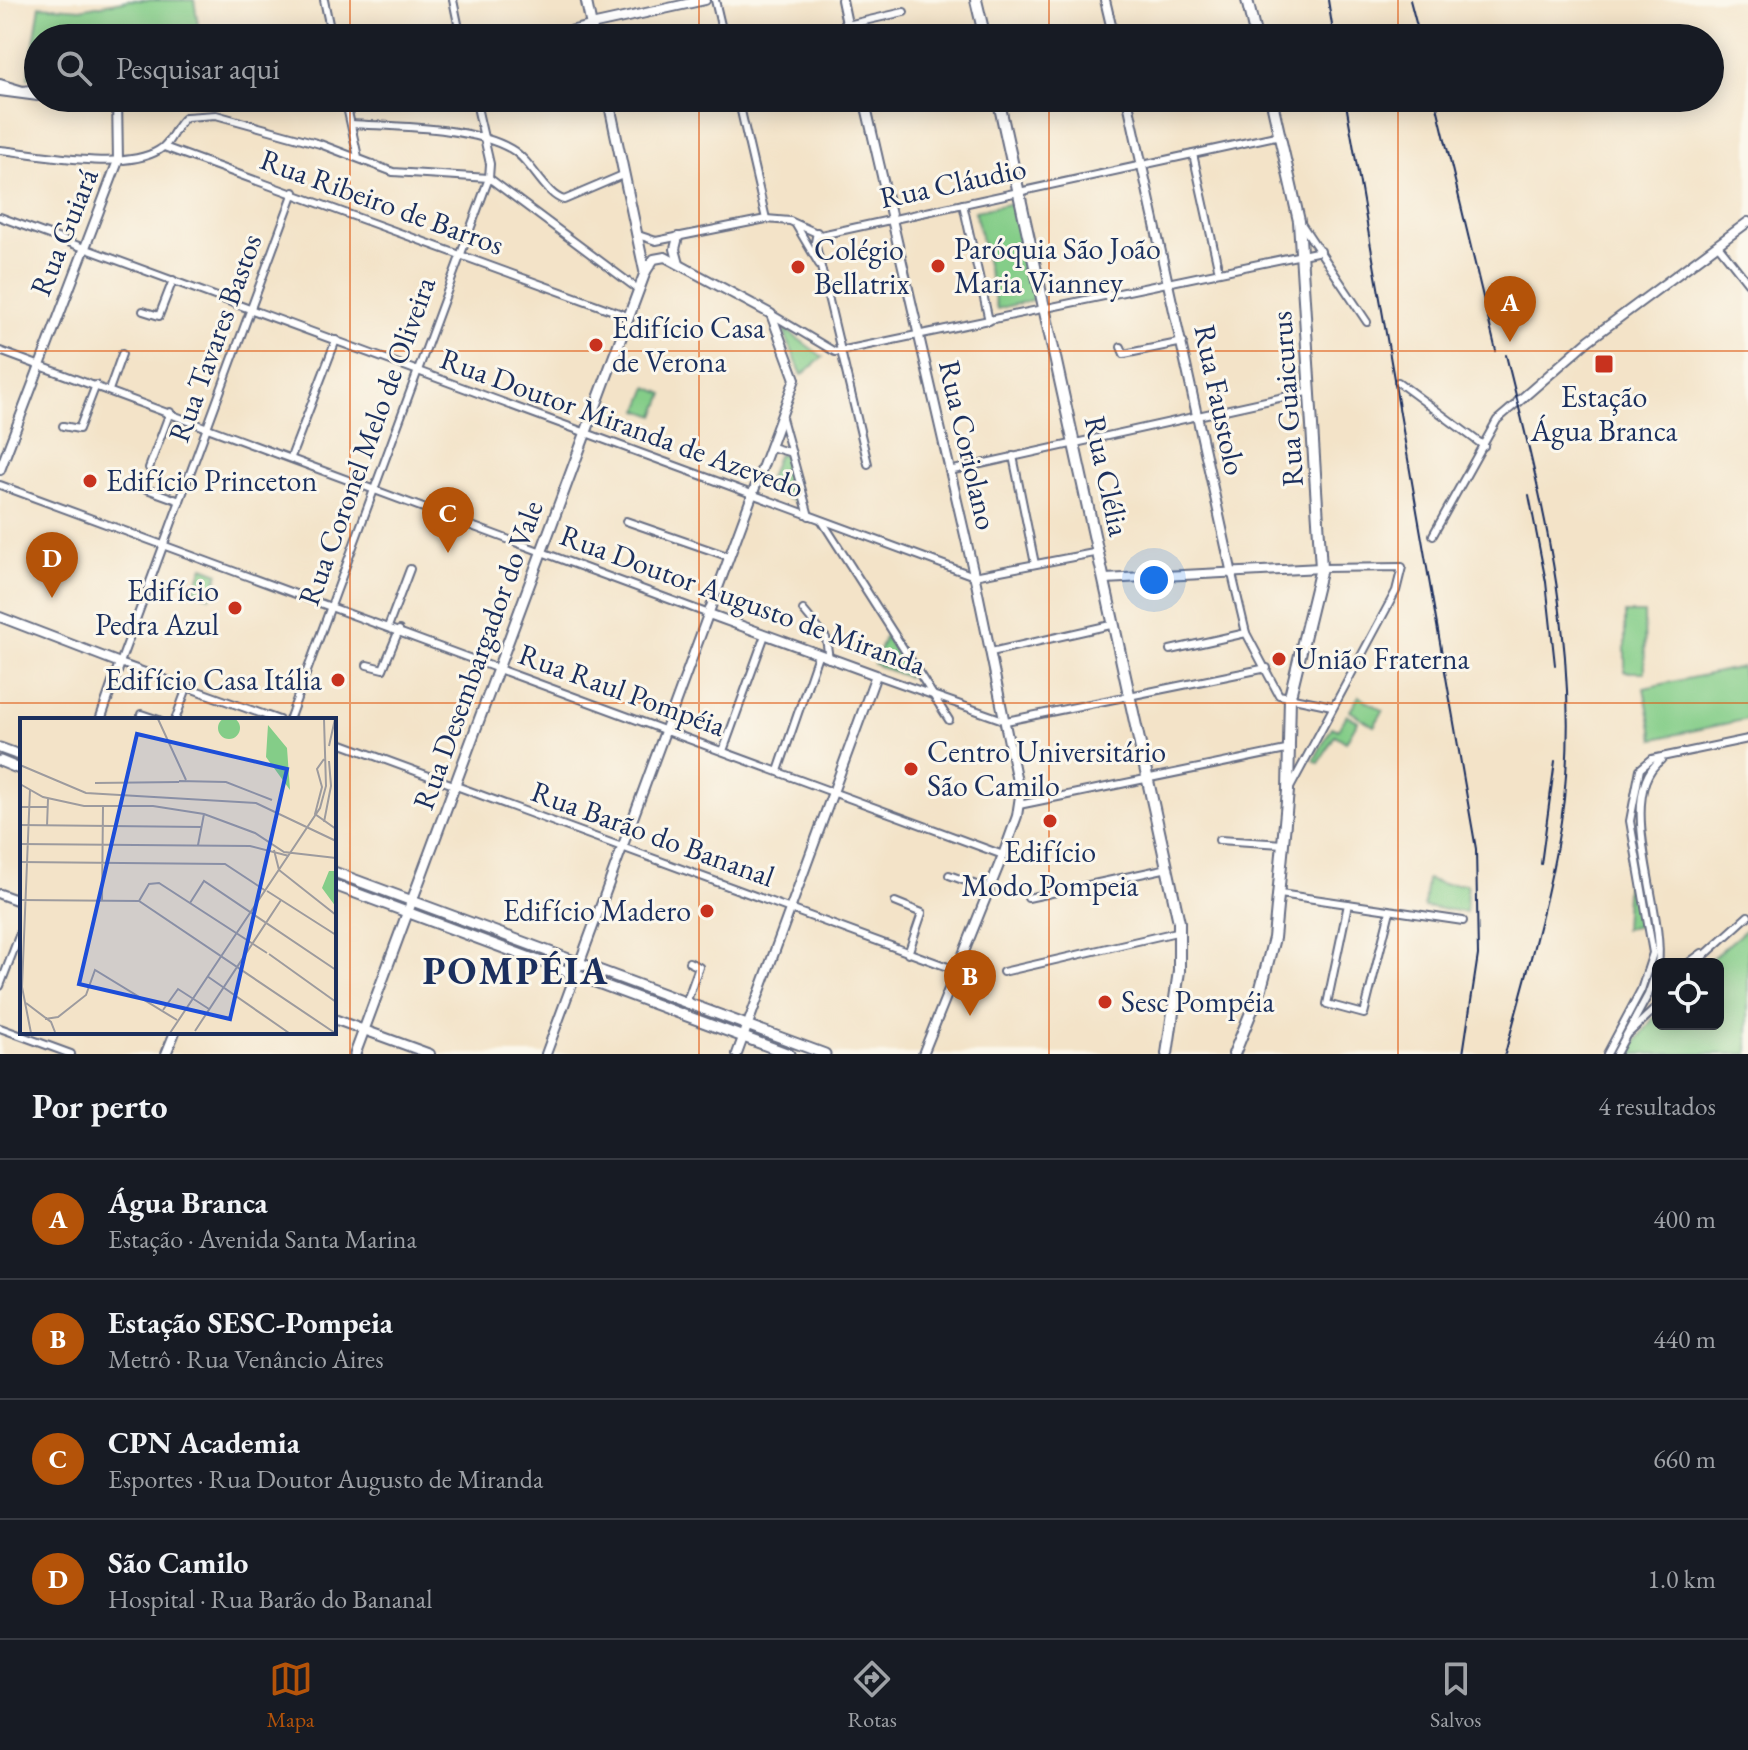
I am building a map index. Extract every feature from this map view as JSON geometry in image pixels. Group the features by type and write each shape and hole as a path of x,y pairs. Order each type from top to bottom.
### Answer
{"main road":[{"path":"586,0 591,24"},
{"path":"976,0 979,24"},
{"path":"1247,0 1253,24"},
{"path":"611,112 645,273"},
{"name":"Rua Clélia","path":"1001,112 1181,931 1179,971 1167,1054"},
{"name":"Rua Guaicurus","path":"1234,1054 1261,988 1274,938 1291,749 1290,696 1321,568 1303,255 1299,221 1274,112"},
{"name":"Rua Desembargador do Vale","path":"355,1054 645,273"},
{"path":"0,748 20,755"},
{"path":"0,761 20,769"},
{"path":"336,873 825,1054"},
{"path":"336,886 789,1054"}],"street":[{"path":"324,0 329,24"},
{"path":"453,0 458,24"},
{"path":"596,24 705,0"},
{"path":"715,0 721,24"},
{"path":"842,0 847,24"},
{"path":"1105,0 1111,24"},
{"path":"851,24 904,12"},
{"path":"0,84 24,91"},
{"path":"0,91 24,94"},
{"name":"Rua Guiará","path":"0,470 118,161 117,112"},
{"path":"348,112 358,157"},
{"path":"478,112 489,178"},
{"path":"741,112 766,219"},
{"name":"Rua Coriolano","path":"867,112 991,652 1019,805"},
{"name":"Rua Faustolo","path":"1130,112 1246,633 1279,695 1290,696"},
{"path":"0,150 118,161 145,158 164,147 180,122 209,114 358,157 393,172 489,178 639,290"},
{"path":"351,124 484,136 519,154 559,199 570,199 625,174"},
{"name":"Rua Cláudio","path":"638,235 650,241 766,219 794,223 821,235 1280,135"},
{"name":"Rua Ribeiro de Barros","path":"164,147 630,317"},
{"path":"1193,154 1219,272"},
{"name":"Rua Coronel Melo de Oliveira","path":"290,718 489,178"},
{"name":"Rua Tavares Bastos","path":"101,718 294,192"},
{"path":"963,204 989,321"},
{"name":"Rua Doutor Miranda de Azevedo","path":"0,217 974,576"},
{"path":"1299,221 1367,322"},
{"path":"1433,535 1497,420 1589,340 1748,222"},
{"path":"794,223 821,267"},
{"path":"817,232 821,267 868,464"},
{"path":"678,237 675,249 679,264"},
{"path":"1718,245 1748,283"},
{"path":"645,273 658,257 679,264 835,352 1321,251"},
{"path":"143,311 160,316 173,280"},
{"path":"546,1054 794,385 794,373 771,314"},
{"path":"291,457 336,340"},
{"path":"1121,347 1125,354 1183,342"},
{"name":"Rua Doutor Augusto de Miranda","path":"0,351 817,655 1006,721 1267,668"},
{"path":"109,390 122,354"},
{"path":"1398,382 1484,446"},
{"path":"63,426 79,429 96,385"},
{"path":"949,471 1311,391"},
{"path":"149,468 170,412"},
{"path":"782,418 809,516"},
{"path":"771,447 792,453"},
{"path":"1013,456 1035,564"},
{"name":"Rua Raul Pompéia","path":"0,485 1003,855"},
{"path":"144,488 180,501"},
{"path":"626,521 730,557"},
{"path":"822,521 949,720"},
{"path":"839,547 842,528"},
{"path":"974,576 1099,552"},
{"path":"1105,579 1400,565 1401,580 1288,791"},
{"path":"388,627 410,569"},
{"path":"803,610 828,643 829,659"},
{"path":"0,617 274,718"},
{"path":"991,652 1115,624"},
{"path":"367,665 383,669 399,630"},
{"path":"1170,650 1246,633"},
{"path":"723,751 765,635"},
{"path":"778,771 822,635"},
{"path":"737,1054 876,675"},
{"path":"921,692 922,677"},
{"path":"176,718 188,685"},
{"path":"1290,696 1332,706"},
{"path":"141,714 153,718"},
{"path":"1607,1054 1650,970 1653,938 1635,861 1630,821 1640,769 1649,760 1748,739"},
{"name":"Rua Barão do Bananal","path":"336,742 956,970"},
{"path":"923,1054 937,1010 990,890 1019,805 1291,749"},
{"path":"1659,958 1659,924 1641,840 1648,774 1664,758"},
{"path":"1219,840 1284,845"},
{"path":"1028,898 1168,868"},
{"path":"949,875 990,890"},
{"path":"0,894 20,901"},
{"path":"1280,894 1463,921"},
{"path":"895,902 922,913 908,954"},
{"path":"1348,904 1327,1004 1365,1014 1390,911"},
{"path":"1700,958 1748,916"},
{"path":"1003,972 1181,931"},
{"path":"0,986 20,933"},
{"path":"1696,958 1706,952"},
{"path":"686,1003 699,967 689,962"},
{"path":"1616,1054 1652,983"},
{"path":"1626,1036 1652,1012"},
{"path":"336,1020 430,1054"},
{"path":"0,1028 71,1054"},
{"path":"166,1054 174,1034"}],"green space":[{"path":"129,0 194,0 198,24 37,24 40,6 80,9"},
{"path":"1013,203 1035,299 997,309 975,211"},
{"path":"782,327 823,357 802,375"},
{"path":"648,387 664,394 655,416 639,410"},
{"path":"783,453 799,499 797,502 765,490 777,455"},
{"path":"203,567 219,573 210,597 194,591"},
{"path":"1625,613 1644,613 1645,672 1625,672"},
{"path":"885,636 909,673 907,677 874,664"},
{"path":"1742,667 1748,719 1654,739 1644,688"},
{"path":"1359,696 1383,711 1374,726 1350,711"},
{"path":"1347,715 1358,721 1346,742 1335,735 1319,763 1314,760 1332,727 1338,730"},
{"path":"1629,843 1646,925 1624,929"},
{"path":"1427,879 1443,884 1467,884 1466,912 1424,907"},
{"path":"1748,928 1748,1054 1627,1054 1652,1020 1652,1030 1724,1030 1724,958 1712,958"}],"railway":[{"path":"1328,0 1332,24"},
{"path":"1410,0 1416,24"},
{"path":"1347,112 1476,849 1478,955 1463,1054"},
{"path":"1438,112 1496,351"},
{"path":"1505,1054 1554,863 1564,799 1568,741 1567,685 1555,575 1506,355"},
{"path":"1529,495 1546,582 1555,665"},
{"path":"1541,864 1555,761"}],"place":[{"name":"Paróquia São João Maria Vianney","path":"938,266"},
{"name":"Colégio Bellatrix","path":"798,267"},
{"name":"Água Branca","path":"1510,342"},
{"name":"Edifício Casa de Verona","path":"596,345"},
{"name":"Estação Água Branca","path":"1604,364"},
{"name":"Edifício Princeton","path":"90,481"},
{"name":"CPN Academia","path":"448,553"},
{"name":"São Camilo","path":"52,598"},
{"name":"Edifício Pedra Azul","path":"235,608"},
{"name":"União Fraterna","path":"1279,659"},
{"name":"Edifício Casa Itália","path":"338,680"},
{"name":"Centro Universitário São Camilo","path":"911,769"},
{"name":"Edifício Modo Pompeia","path":"1050,821"},
{"name":"Edifício Madero","path":"707,911"},
{"name":"Sesc Pompéia","path":"1105,1002"},
{"name":"Estação SESC-Pompeia","path":"970,1016"}],"district":[{"name":"POMPÉIA","path":"516,971"}]}
